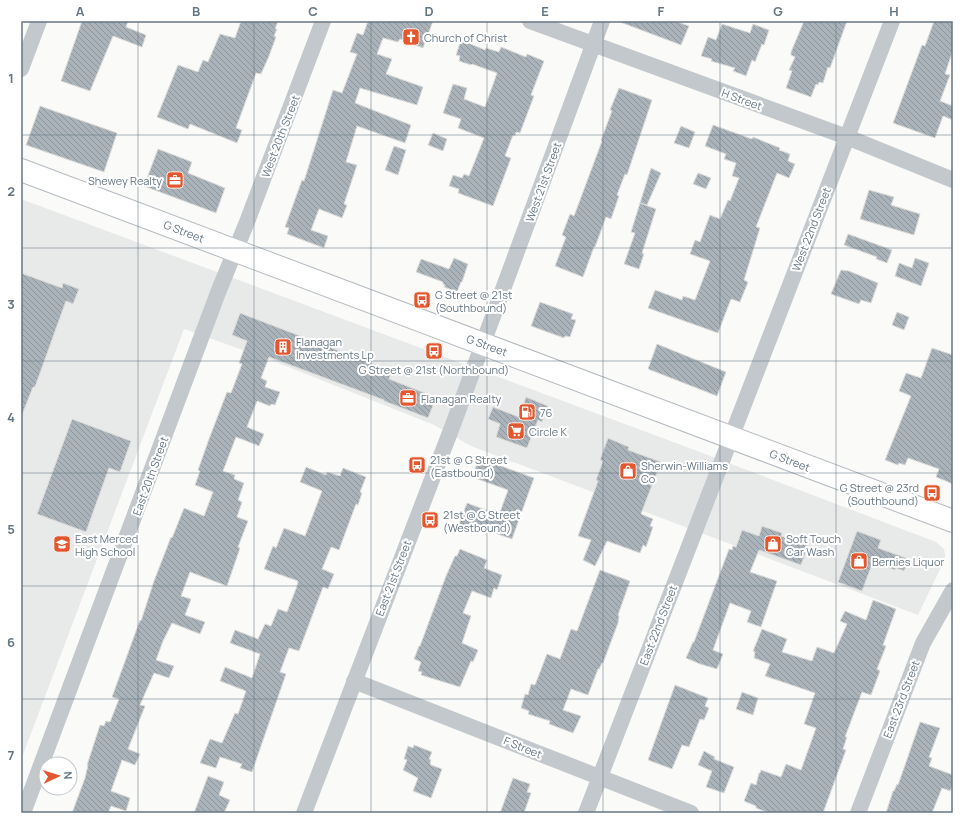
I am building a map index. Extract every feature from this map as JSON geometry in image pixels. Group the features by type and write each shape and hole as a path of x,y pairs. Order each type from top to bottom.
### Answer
{"main road":[{"name":"G Street","path":"21,170 953,521"}],"street":[{"path":"21,69 39,21"},
{"name":"West 20th Street","path":"236,251 323,21"},
{"name":"H Street","path":"530,21 847,137 953,180"},
{"name":"West 21st Street","path":"483,344 602,21"},
{"name":"West 22nd Street","path":"731,437 892,21"},
{"name":"East 20th Street","path":"24,813 220,290 236,251"},
{"name":"East 21st Street","path":"304,813 483,344"},
{"name":"East 22nd Street","path":"586,813 731,437"},
{"name":"East 23rd Street","path":"858,813 923,643 953,590"},
{"name":"F Street","path":"354,680 691,813"}],"shaded area":[{"path":"21,199 692,449 936,542 944,549 945,559 918,615 471,446 434,425 276,362 184,329 21,760"}],"building":[{"path":"82,21 128,21 126,27 146,35 142,47 113,36 90,91 61,81"},
{"path":"241,21 278,21 274,36 276,37 269,56 261,74 256,73 236,128 242,130 237,143 190,124 188,129 157,117 178,65 198,72 203,60 208,62 220,34 235,38"},
{"path":"368,21 433,21 423,48 400,39 398,42 383,38 377,54 392,59 386,74 423,87 417,105 360,88 355,103 411,125 405,143 357,126 346,162 357,165 344,204 347,205 342,218 319,209 311,230 328,236 324,248 287,234 289,228 285,227 302,180 304,181 333,90 342,93 357,54 350,52 357,33 363,35"},
{"path":"620,21 675,21 689,26 681,45"},
{"path":"804,21 847,21 823,83 819,82 818,85 816,84 811,97 786,88 792,71 789,70 795,57 791,55 791,52"},
{"path":"934,21 953,21 953,50 945,74 950,75 940,101 953,106 953,120 943,116 935,138 893,123 922,45 925,46"},
{"path":"722,24 750,33 753,24 769,30 764,45 762,44 755,62 752,60 746,76 733,71 735,68 711,61 712,59 701,56 708,37 716,40"},
{"path":"461,40 485,50 486,48 499,52 501,47 526,57 527,54 544,61 531,95 534,96 520,133 516,132 515,136 513,135 505,156 511,158 493,206 458,193 459,189 449,186 453,175 462,178 464,174 469,176 484,138 458,128 461,119 443,113 453,84 467,88 464,99 485,107 497,73 459,61 460,56 456,55"},
{"path":"619,88 652,100 627,175 625,174 617,195 619,196 611,219 606,217 583,277 555,266 566,237 562,235 570,214 574,216 602,141 601,140 612,111 610,110"},
{"path":"40,106 117,133 104,172 26,145"},
{"path":"713,125 752,139 753,137 780,148 779,150 790,154 788,161 795,164 789,178 777,173 756,227 760,228 744,280 748,282 740,302 731,299 718,333 648,308 655,290 682,300 683,296 695,300 710,261 690,254 695,240 700,242 710,215 720,219 728,200 730,201 739,178 732,176 736,163 724,159 726,154 705,146"},
{"path":"681,126 695,132 689,148 674,143"},
{"path":"433,133 447,139 443,151 428,145"},
{"path":"394,146 406,150 398,175 385,170"},
{"name":"Shewey Realty","path":"158,149 192,162 188,173 225,188 216,213 144,186"},
{"path":"651,168 661,173 647,205 640,203"},
{"path":"698,173 711,178 706,189 693,184"},
{"path":"869,190 894,197 891,205 920,214 914,235 860,219"},
{"path":"640,203 656,209 642,253 644,254 639,269 624,264 635,233 631,232"},
{"path":"848,234 892,250 887,263 876,259 877,257 844,245"},
{"path":"454,258 468,264 457,292 444,287 445,285 443,282 416,272 421,259 449,269"},
{"path":"915,258 929,263 921,286 895,276 899,263 912,268"},
{"path":"841,270 849,271 878,283 871,303 861,300 859,304 831,294"},
{"path":"21,273 62,288 63,283 79,289 73,304 66,301 35,387 33,387 22,415 21,415"},
{"path":"540,302 573,314 571,319 576,320 570,337 565,336 564,338 531,326"},
{"path":"897,312 909,317 904,330 892,325"},
{"path":"240,313 392,371 389,379 430,395 434,403 428,418 269,357 261,378 267,381 265,387 280,392 275,405 271,404 270,406 257,401 247,427 264,434 259,446 236,437 223,471 235,475 234,479 244,483 238,500 242,502 237,517 248,521 238,547 240,548 227,586 190,572 181,596 191,599 185,615 205,622 200,634 172,623 163,641 156,660 174,666 169,678 154,673 140,705 145,706 128,749 140,754 135,765 122,760 111,791 130,798 126,811 111,806 108,813 72,813 85,778 87,765 100,725 104,726 106,721 110,722 119,699 112,697 171,537 172,538 184,508 204,516 213,492 195,485 200,471 198,470 227,392 231,393 242,364 239,363 247,341 232,335"},
{"path":"657,344 726,372 717,396 648,369"},
{"path":"932,348 953,355 953,484 936,477 939,469 908,458 905,465 899,463 898,465 885,460 911,396 899,391 906,373 921,378"},
{"path":"526,397 548,406 542,422 538,420 527,448 496,437 500,424 488,419 493,407 519,417"},
{"path":"72,419 131,441 120,472 109,468 86,532 37,514"},
{"path":"608,438 629,447 628,450 661,462 641,514 653,519 650,526 653,527 646,547 643,545 640,553 607,541 595,566 583,560 591,540 578,536 598,481 596,480 603,461 600,460"},
{"path":"479,458 534,478 512,539 483,529 481,532 459,524 467,503 499,515 508,490 472,477"},
{"path":"306,467 326,475 327,472 340,476 343,468 366,477 360,492 362,493 358,505 356,504 339,550 331,547 322,569 334,574 328,589 323,587 299,651 289,648 280,672 286,674 252,772 240,768 242,764 220,757 216,768 200,763 210,739 222,743 235,713 238,714 246,691 220,681 225,667 252,678 260,654 230,643 235,630 258,639 265,624 271,626 278,609 287,612 297,586 298,581 264,569 273,546 276,548 284,528 305,536 322,491 300,482"},
{"path":"762,526 782,533 781,536 808,546 801,565 759,550 750,572 777,581 761,627 747,622 751,611 730,603 713,650 723,654 717,669 686,658 694,642 729,549 732,550 733,546 736,547 742,530 759,536"},
{"path":"857,531 881,540 878,548 909,559 904,571 896,568 895,570 873,562 862,591 838,582"},
{"path":"460,549 487,560 484,568 502,575 497,590 494,588 491,598 472,591 463,613 471,616 462,643 478,650 473,662 471,661 460,687 421,675 422,672 418,671 421,662 414,659 446,576 455,556 457,556"},
{"path":"600,570 630,581 618,615 618,623 603,663 598,669 588,695 571,689 563,710 581,716 573,733 549,724 550,721 528,714 529,711 521,708 525,694 528,695 531,684 535,685 547,654 560,659 571,629 577,631"},
{"path":"873,600 896,609 883,645 886,646 877,669 880,671 871,695 862,692 845,737 847,737 843,749 846,750 823,813 769,813 744,801 751,783 756,785 761,770 781,777 786,764 801,770 816,728 804,724 815,693 765,676 770,664 754,658 755,652 753,651 762,629 787,639 782,652 812,661 817,647 834,653 847,624 840,621 845,611 866,620"},
{"path":"675,685 708,698 705,706 709,708 704,720 700,719 689,747 682,745 672,769 648,760"},
{"path":"742,692 758,698 753,715 736,709"},
{"path":"920,722 940,728 929,757 932,758 929,766 953,775 953,784 950,791 942,788 932,813 886,813 893,791 897,784 898,785"},
{"path":"414,745 432,752 429,759 431,760 431,765 442,769 431,798 413,791 418,778 403,770 407,760 404,759 408,746 413,748"},
{"path":"704,751 715,757 714,759 734,767 724,793 706,787 712,771 698,765"},
{"path":"208,776 224,782 219,795 230,800 224,813 194,813"},
{"path":"513,778 530,784 527,792 531,793 524,813 500,813"}],"place":[{"name":"Church of Christ","path":"411,37"},
{"name":"Shewey Realty","path":"175,180"},
{"name":"G Street @ 21st (Southbound)","path":"422,300"},
{"name":"Flanagan Investments Lp","path":"283,347"},
{"name":"G Street @ 21st (Northbound)","path":"434,351"},
{"name":"Flanagan Realty","path":"408,398"},
{"name":"76","path":"527,412"},
{"name":"Circle K","path":"516,431"},
{"name":"21st @ G Street (Eastbound)","path":"417,465"},
{"name":"Sherwin-Williams Co","path":"628,471"},
{"name":"G Street @ 23rd (Southbound)","path":"932,493"},
{"name":"21st @ G Street (Westbound)","path":"430,520"},
{"name":"East Merced High School","path":"62,544"},
{"name":"Soft Touch Car Wash","path":"773,544"},
{"name":"Bernies Liquor","path":"859,561"}]}
